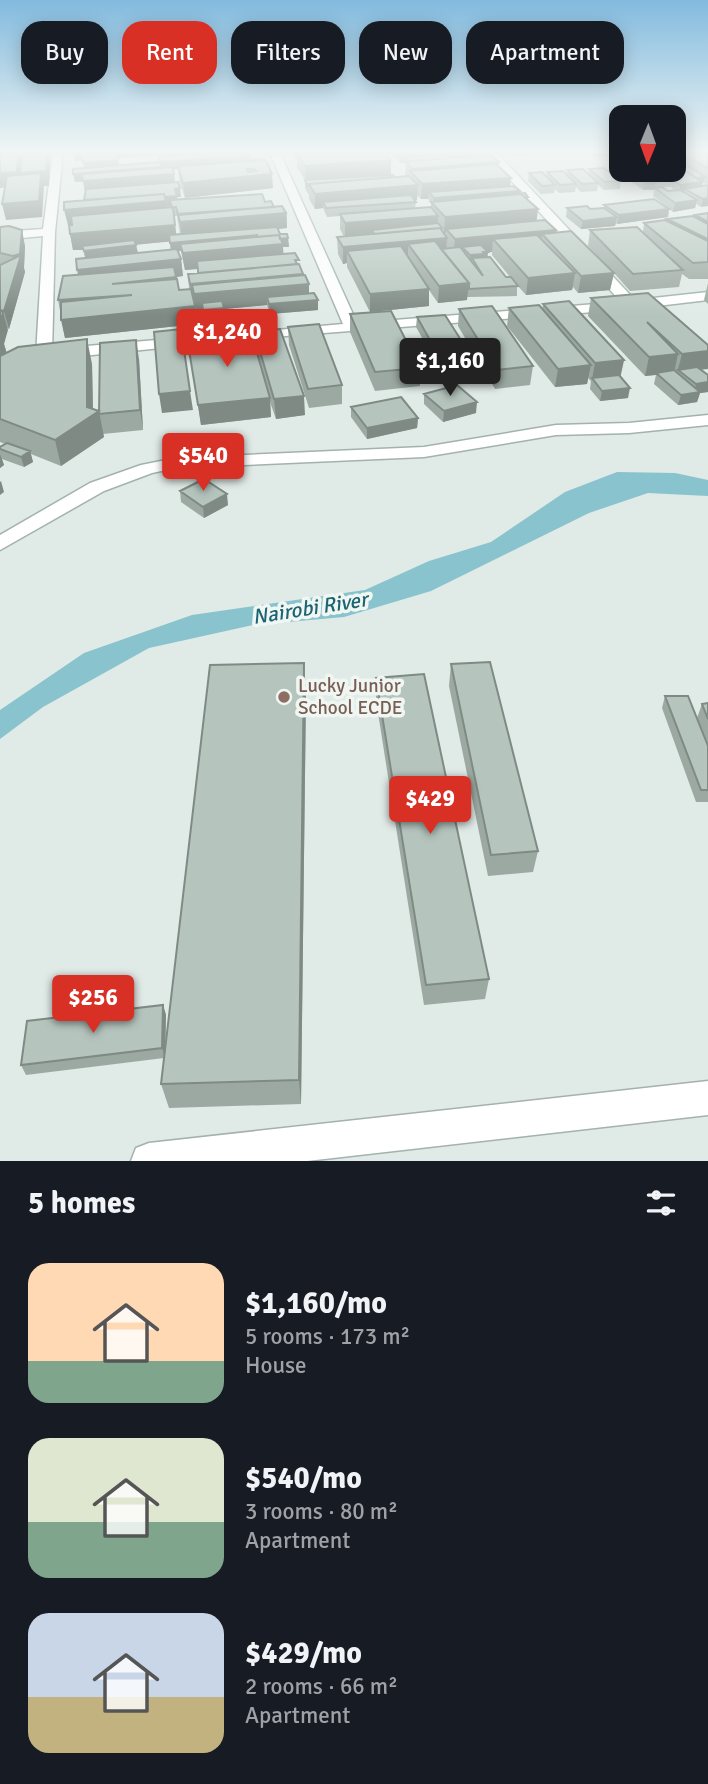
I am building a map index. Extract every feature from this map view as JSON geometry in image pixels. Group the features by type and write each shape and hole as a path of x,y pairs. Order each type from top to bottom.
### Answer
{"street":[{"path":"52,207 38,358 238,337 632,305 708,296"},
{"path":"299,207 351,327"},
{"path":"546,207 578,239 632,305"},
{"path":"0,236 50,232"},
{"path":"0,544 97,487 147,469 176,463 424,452 530,433 671,426 708,420"},
{"path":"149,1161 708,1098"}],"water":[{"name":"Nairobi River","path":"617,472 675,473 708,480 708,496 648,493 589,513 431,591 344,617 253,625 149,648 43,707 0,739 0,710 84,653 192,615 365,590 429,561 491,542 565,492"}],"building":[{"path":"64,207 96,207 64,210"},
{"path":"173,207 175,225 70,234 71,216"},
{"path":"176,207 272,207 178,214"},
{"path":"268,207 283,207 286,213 180,222 178,215"},
{"path":"431,207 438,216 345,223 340,214"},
{"path":"436,207 538,209 445,217"},
{"path":"607,207 669,209 619,215"},
{"path":"567,208 604,208 617,217 583,221"},
{"path":"708,213 708,222 695,215"},
{"path":"693,216 708,224 708,239 667,219"},
{"path":"545,220 556,230 455,239 446,229"},
{"path":"665,220 708,241 708,262 693,263 644,223"},
{"path":"438,223 442,228 374,234 372,230"},
{"path":"9,226 22,230 20,254 13,256 0,253 0,227"},
{"path":"277,227 280,234 287,234 288,238 280,239 279,235 188,242 258,235 170,243 169,235"},
{"path":"637,227 683,270 633,274 590,230"},
{"path":"440,228 447,238 343,247 337,237"},
{"path":"571,231 614,273 581,276 542,234"},
{"path":"279,235 283,244 183,253 180,244"},
{"path":"537,235 575,273 528,278 493,239"},
{"path":"134,240 136,245 84,251 82,246"},
{"path":"435,241 469,283 439,286 408,244"},
{"path":"481,245 488,252 470,255 462,247"},
{"path":"401,246 429,289 370,294 347,251"},
{"path":"460,247 483,276 472,258 490,257 506,277 511,277 518,286 469,289 469,283 441,249"},
{"path":"177,249 181,259 77,270 76,259"},
{"path":"295,253 299,260 295,260 297,264 198,273 197,261"},
{"path":"21,255 4,311 0,310 0,265"},
{"path":"299,264 303,274 190,284 188,274"},
{"path":"174,267 176,277 112,284 177,279 179,290 191,289 195,306 61,320 61,302 132,295 58,300 63,276"},
{"path":"305,275 309,284 194,294 192,285"},
{"path":"314,293 318,300 269,304 267,297"},
{"path":"648,293 708,345 708,351 682,354 647,322 678,354 649,357 591,298"},
{"path":"222,301 224,308 203,310 202,303"},
{"path":"569,301 624,360 595,363 543,304"},
{"path":"539,305 591,365 558,369 509,308"},
{"path":"492,306 533,366 497,370 459,309"},
{"path":"391,311 420,368 375,372 350,314"},
{"path":"445,315 461,340 431,342 417,317"},
{"path":"319,324 342,385 308,389 288,327"},
{"path":"181,329 190,391 159,394 154,332"},
{"path":"280,329 304,396 274,399 254,331"},
{"path":"251,332 270,398 198,405 187,338"},
{"path":"87,339 87,407 99,411 55,440 0,419 0,356 18,347"},
{"path":"136,340 140,410 99,414 100,343"},
{"path":"697,367 708,375 708,382 696,384 678,370"},
{"path":"674,370 700,392 681,395 656,373"},
{"path":"619,375 630,388 602,391 592,378"},
{"path":"457,385 477,402 444,411 424,394"},
{"path":"401,397 418,418 367,428 351,407"},
{"path":"7,443 30,451 21,457 0,449"},
{"path":"204,479 227,494 203,507 180,491"},
{"path":"490,662 538,851 491,855 451,664"},
{"path":"304,663 299,1080 161,1084 210,665"},
{"path":"424,674 489,979 426,985 376,678"},
{"path":"665,696 688,696 708,746 708,790 701,790"},
{"path":"708,703 708,719 702,704"},
{"path":"163,1005 162,1048 21,1065 27,1021"}],"place":[{"name":"Lucky Junior School ECDE","path":"284,697"}]}
